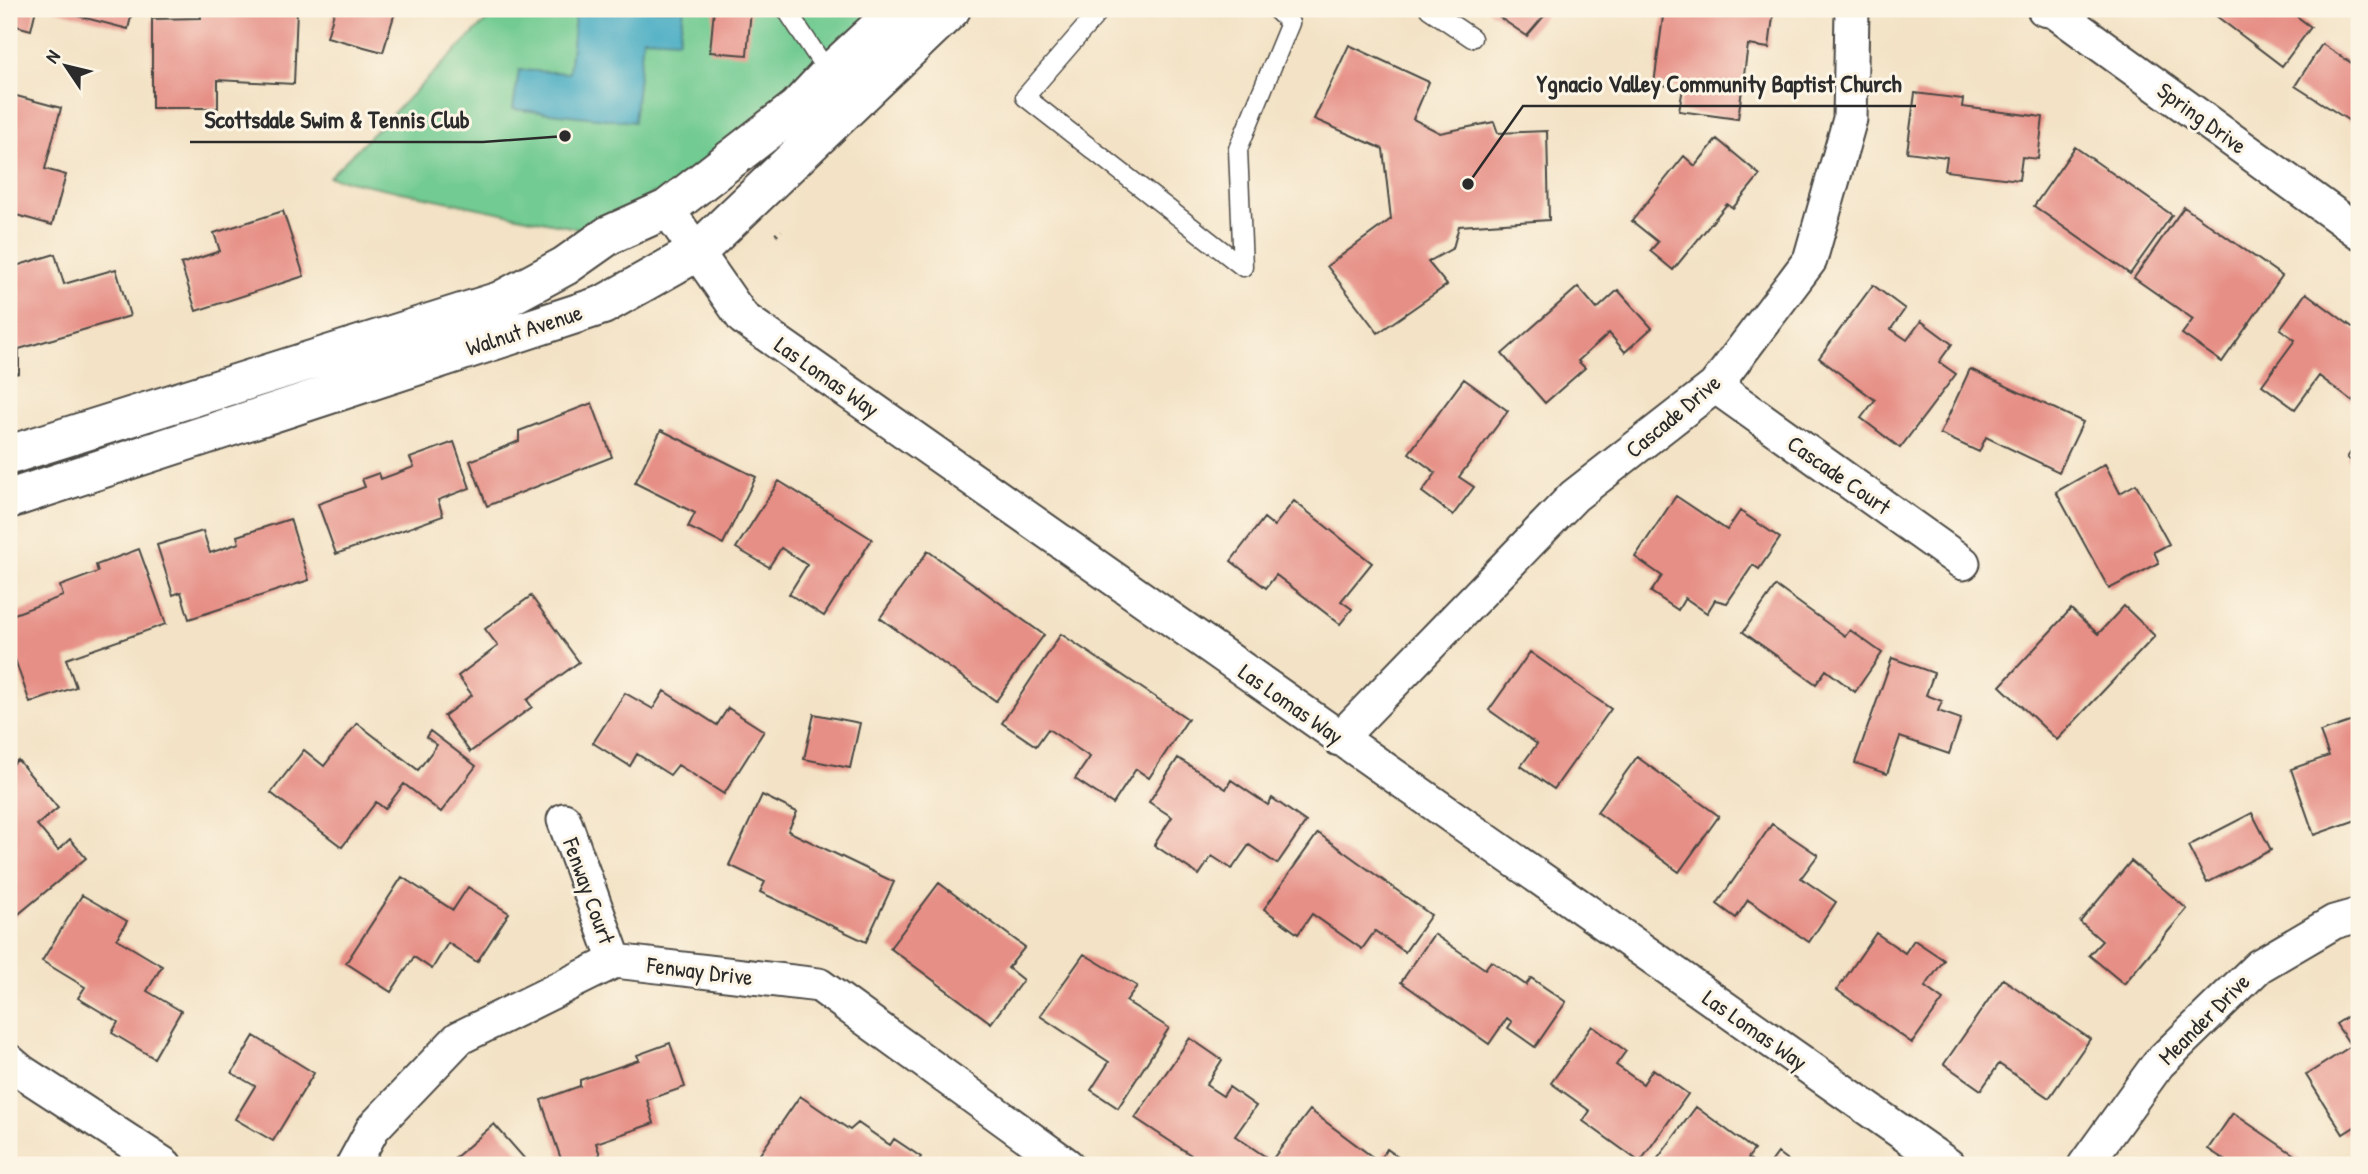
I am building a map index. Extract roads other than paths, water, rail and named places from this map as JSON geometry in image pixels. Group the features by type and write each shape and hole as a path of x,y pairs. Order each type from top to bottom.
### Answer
{"street":[{"name":"Walnut Avenue","path":"9,455 500,301 565,266 609,235 667,209 797,108 829,74 899,9"},
{"name":"Walnut Avenue","path":"9,499 603,305 697,252 951,9"},
{"name":"Cascade Drive","path":"1339,739 1574,496 1715,386 1810,260 1850,119 1852,9"},
{"name":"Spring Drive","path":"2044,9 2054,11 2359,232"},
{"name":"Las Lomas Way","path":"667,209 743,318 1948,1165"},
{"name":"Cascade Court","path":"1715,386 1964,563"},
{"name":"Fenway Court","path":"564,820 615,961"},
{"name":"Meander Drive","path":"2085,1165 2158,1064 2259,965 2334,922 2359,915"},
{"name":"Fenway Drive","path":"353,1165 373,1128 459,1038 615,961 819,985 1067,1165"},
{"path":"9,1061 165,1165"}],"lane":[{"path":"786,9 829,74"},
{"path":"1101,9 1025,97 1243,267 1238,149 1290,23 1275,9"},
{"path":"1429,9 1472,38"}],"water":[{"path":"576,9 684,9 679,40 643,38 634,122 513,109 519,70 569,73"}],"place":[{"name":"Scottsdale Swim & Tennis Club","path":"565,136"},
{"name":"Ygnacio Valley Community Baptist Church","path":"1468,184"}]}
